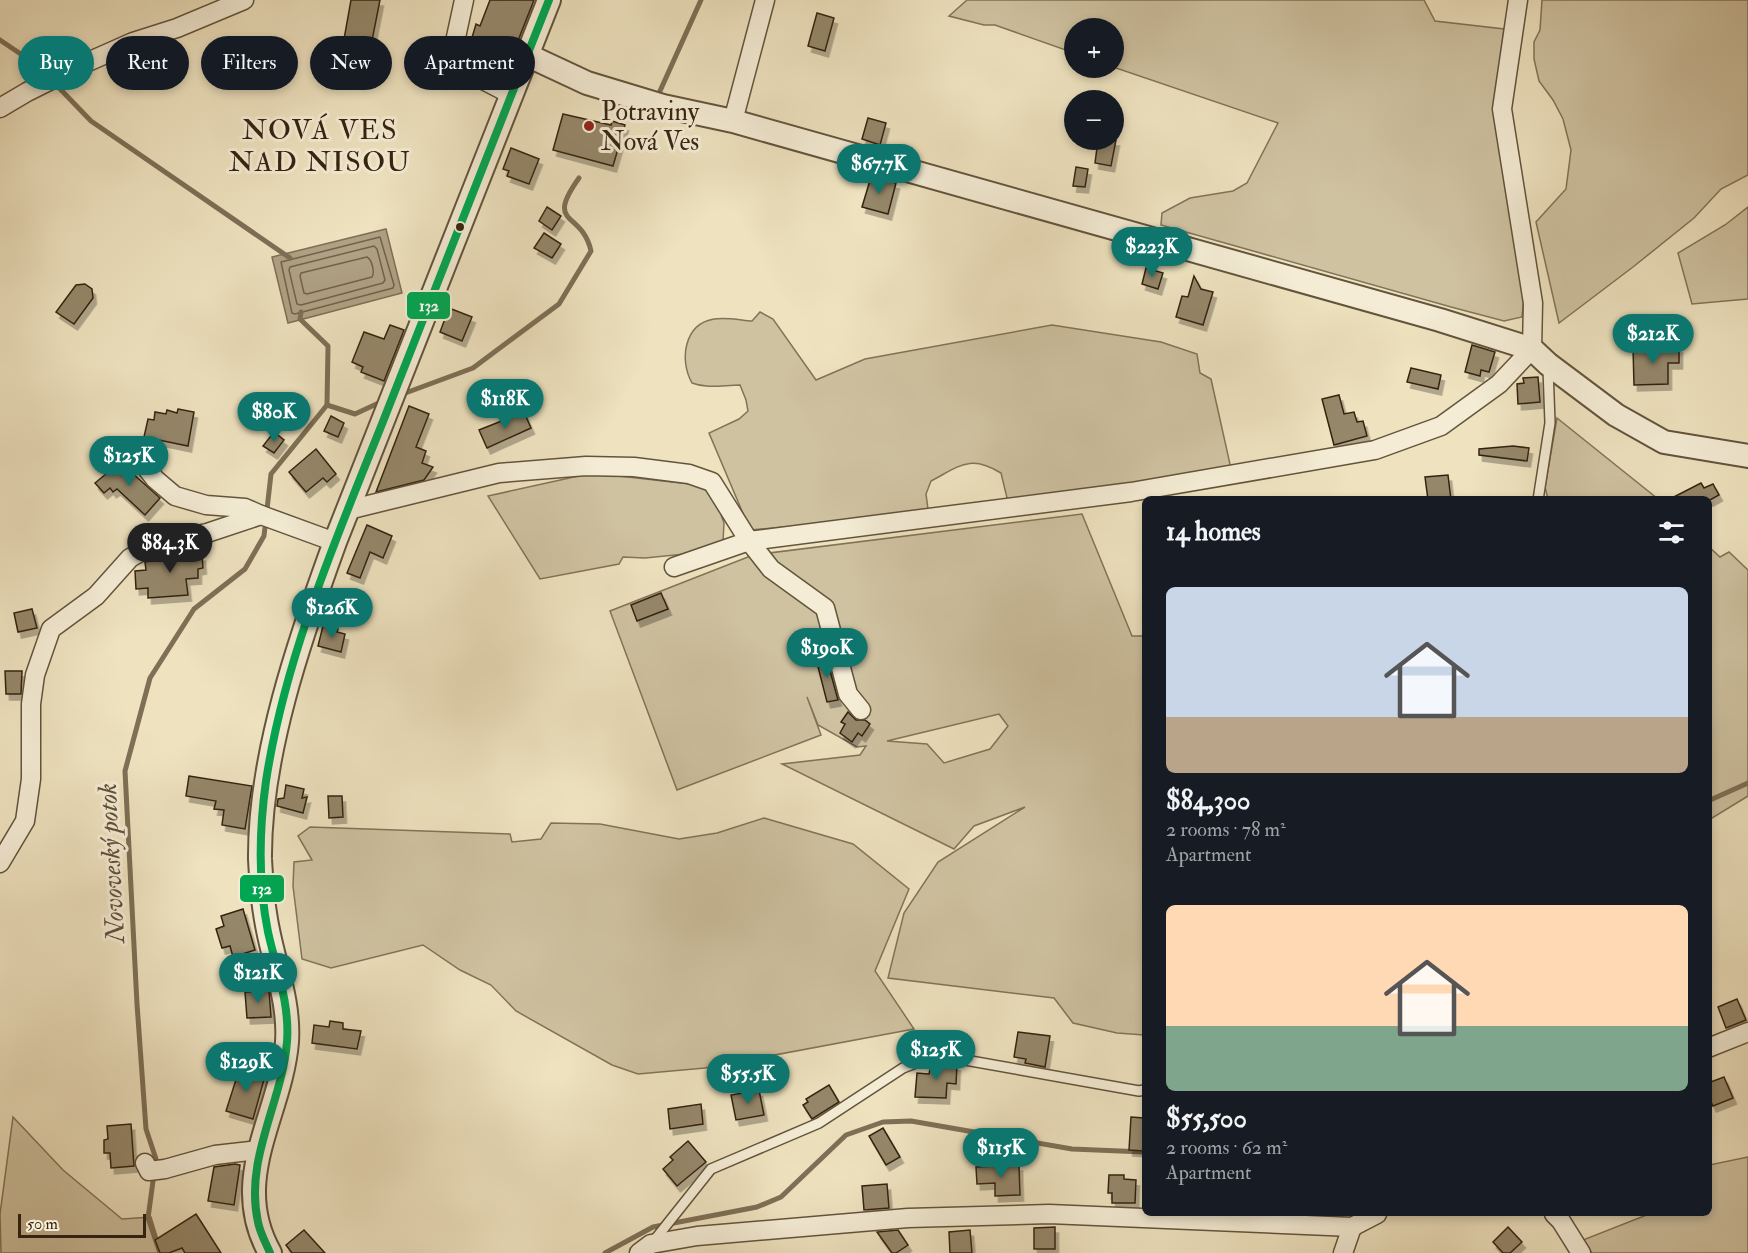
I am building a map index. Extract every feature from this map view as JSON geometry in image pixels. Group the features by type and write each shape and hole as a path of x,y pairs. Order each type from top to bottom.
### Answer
{"street":[{"path":"0,108 81,65 133,42 177,28 244,0"},
{"path":"464,0 453,51 460,68 512,95"},
{"path":"535,36 549,0"},
{"path":"733,121 765,0"},
{"path":"1518,0 1502,109 1540,357"},
{"path":"535,59 587,83 640,100 733,121 1440,320 1540,357 1616,415 1664,442 1748,456"},
{"path":"270,1253 260,1236 256,1219 255,1191 258,1150 284,1066 288,1018 285,994 265,914 260,858 265,798 280,718 306,623 335,542 514,90"},
{"path":"674,567 749,541 1131,492 1375,450 1441,426 1540,357"},
{"path":"141,461 174,496 206,505 245,508 335,542"},
{"path":"348,510 499,473 586,466 634,467 689,474 712,482 749,541 771,569 825,608 848,694 861,710"},
{"path":"0,863 25,821 31,778 31,704 35,675 51,629 96,596 130,558 145,548 156,543 207,533 261,515"},
{"path":"1712,1046 1748,1032"},
{"path":"145,1163 149,1171 214,1155 258,1150"},
{"path":"650,1243 697,1236 908,1218 1049,1214 1352,1227 1371,1216"},
{"path":"1556,1216 1581,1253"},
{"path":"1343,1253 1352,1227"}],"lane":[{"path":"1539,496 1550,423 1540,357"},
{"path":"650,1243 711,1169 819,1123 903,1068 937,1055 1142,1090"}],"shaded area":[{"path":"967,0 1424,0 1435,21 1504,29 1495,106 1524,297 1522,317 1504,321 1161,225 1162,213 1190,198 1233,191 1247,183 1278,123 1124,71 1124,18 1064,18 1064,49 995,25 984,25 949,16"},
{"path":"1542,0 1748,0 1748,175 1721,189 1694,218 1559,323 1536,222 1566,189 1571,150 1563,119 1539,81 1534,59 1534,42 1540,30"},
{"path":"1748,207 1748,299 1692,304 1678,253 1725,225"},
{"path":"760,312 773,319 816,380 865,359 1052,325 1161,342 1197,354 1200,373 1211,379 1232,473 1008,502 1001,473 990,467 973,463 958,467 931,481 926,494 928,509 851,521 750,530 709,433 739,419 748,411 746,400 740,385 710,386 692,383 685,354 690,335 704,322 723,318 752,321"},
{"path":"1557,418 1654,496 1547,496 1545,487"},
{"path":"592,473 699,485 713,492 724,523 723,541 685,554 645,558 623,557 619,564 540,579 488,496"},
{"path":"1082,514 1132,636 1142,636 1142,1035 1117,1033 1073,1023 1054,998 888,978 904,913 938,862 1025,807 974,826 954,849 782,764 860,755 866,746 857,747 818,725 807,697 821,735 677,790 610,611 753,555","holes":["999,714 1008,726 990,749 944,763 927,744 887,741"]},
{"path":"1712,550 1720,557 1729,552 1748,570 1748,796 1712,818"},
{"path":"764,818 853,844 909,889 875,971 914,1029 705,1068 638,1074 612,1065 516,1011 491,985 460,970 423,945 331,968 302,959 293,886 294,862 312,860 298,836 310,827 510,834 512,842 541,839 551,823 600,824 679,839 717,833"},
{"path":"13,1117 63,1170 122,1219 151,1217 162,1253 1,1253 0,1214"},
{"path":"1748,1157 1748,1253 1592,1253 1583,1240 1644,1216 1712,1216 1712,1164"}],"water":[{"path":"386,229 402,293 288,323 272,257"}],"building":[{"path":"351,0 380,0 373,36 345,36"},
{"path":"490,0 534,0 520,36 472,36 476,24 480,26"},
{"path":"817,13 834,18 825,51 808,46"},
{"path":"563,114 611,125 612,121 625,125 613,166 553,150"},
{"path":"868,118 886,123 880,145 862,139"},
{"path":"511,148 539,159 529,184 507,176 509,171 503,169"},
{"path":"1097,150 1114,150 1111,166 1095,163"},
{"path":"1076,167 1088,169 1085,187 1073,186"},
{"path":"871,177 896,183 888,214 862,207"},
{"path":"547,207 561,216 552,230 539,221"},
{"path":"544,233 561,244 552,258 534,248"},
{"path":"1146,268 1163,273 1158,289 1142,284"},
{"path":"1194,276 1201,289 1213,292 1203,325 1176,317 1182,296 1188,297"},
{"path":"85,284 92,289 93,298 74,324 56,312 76,285"},
{"path":"449,308 472,317 462,341 440,332"},
{"path":"390,325 404,330 384,381 361,372 363,367 352,362 364,332 384,339"},
{"path":"1472,345 1495,352 1489,372 1481,370 1480,376 1465,372"},
{"path":"1679,347 1679,363 1668,363 1668,384 1634,385 1633,348"},
{"path":"1411,368 1441,375 1438,389 1407,382"},
{"path":"1538,377 1540,402 1518,404 1517,384 1524,383 1523,378"},
{"path":"1339,395 1344,414 1354,412 1357,422 1363,421 1367,436 1334,445 1322,399"},
{"path":"409,406 429,414 416,447 426,451 422,463 433,467 424,480 376,492"},
{"path":"178,409 194,412 188,446 144,437 148,419 154,420 155,412 166,414 167,410 177,413"},
{"path":"524,412 531,428 487,448 479,430"},
{"path":"331,416 344,423 338,437 324,431"},
{"path":"274,432 284,440 274,453 263,446"},
{"path":"1513,446 1529,448 1527,461 1479,455 1479,449"},
{"path":"316,449 336,474 327,482 323,478 306,492 289,472"},
{"path":"124,459 132,469 130,471 160,498 145,515 117,489 113,492 110,488 104,493 95,483"},
{"path":"1448,475 1451,496 1427,496 1425,477"},
{"path":"1701,483 1704,488 1713,484 1719,495 1712,499 1712,496 1676,496"},
{"path":"367,525 392,536 383,558 370,552 360,578 347,573"},
{"path":"195,547 196,556 202,555 203,568 198,569 198,578 186,579 188,595 148,598 148,588 136,589 135,571 146,570 145,562 159,559 160,554"},
{"path":"661,593 668,609 637,621 631,605"},
{"path":"32,609 37,628 18,632 14,613"},
{"path":"323,626 338,629 337,632 345,634 341,652 318,646"},
{"path":"826,656 838,700 827,702 816,659"},
{"path":"5,671 22,671 21,694 6,694"},
{"path":"848,712 856,720 865,720 870,724 862,736 858,733 852,742 840,733 845,724 841,722"},
{"path":"189,776 252,786 245,829 222,825 224,810 214,809 216,801 186,796"},
{"path":"286,785 304,789 302,798 307,797 303,813 277,806 278,799 284,798"},
{"path":"328,796 342,796 343,817 329,818"},
{"path":"243,909 255,950 233,957 230,946 222,948 216,929 224,926 221,916"},
{"path":"269,991 271,1017 247,1018 245,992"},
{"path":"1737,999 1746,1020 1726,1028 1718,1007"},
{"path":"330,1021 343,1023 343,1029 361,1031 357,1049 312,1043 314,1025 329,1027"},
{"path":"1018,1032 1050,1036 1045,1067 1025,1063 1026,1059 1014,1057"},
{"path":"939,1063 957,1065 956,1084 947,1083 946,1098 915,1097 917,1073 929,1074 931,1065"},
{"path":"240,1067 265,1076 253,1119 226,1111"},
{"path":"1724,1077 1733,1098 1713,1106 1712,1082"},
{"path":"829,1085 839,1102 812,1119 803,1105 808,1102 806,1099"},
{"path":"759,1090 764,1115 736,1120 731,1095"},
{"path":"701,1104 703,1124 670,1129 668,1109"},
{"path":"1131,1117 1142,1118 1142,1151 1129,1150"},
{"path":"131,1124 134,1166 111,1168 110,1153 104,1153 104,1140 108,1139 107,1126"},
{"path":"883,1128 900,1157 886,1165 869,1136"},
{"path":"688,1141 706,1162 677,1186 663,1169 673,1160 670,1157"},
{"path":"240,1165 234,1205 208,1201 214,1167"},
{"path":"1019,1165 1020,1195 995,1196 995,1183 977,1184 976,1167"},
{"path":"1109,1175 1124,1175 1124,1179 1136,1180 1135,1203 1112,1203 1112,1193 1108,1193"},
{"path":"887,1184 889,1208 864,1210 862,1186"},
{"path":"196,1214 221,1253 185,1253 182,1248 169,1253 160,1253 155,1240"},
{"path":"1055,1227 1055,1249 1034,1249 1034,1228"},
{"path":"1508,1227 1522,1242 1510,1253 1503,1253 1493,1242"},
{"path":"304,1230 325,1253 292,1253 286,1245"},
{"path":"898,1230 908,1245 892,1253 877,1232"},
{"path":"970,1230 972,1253 950,1253 949,1232"}],"waterway":[{"name":"Novoveský potok","path":"660,91 701,0"},
{"path":"0,40 37,65 91,121 290,258"},
{"name":"Novoveský potok","path":"400,395 473,368 559,304 591,251 586,238 565,212 569,194 579,178"},
{"path":"301,312 300,319 328,346 327,405"},
{"name":"Novoveský potok","path":"160,1253 148,1218 156,1159 146,1129 125,771 150,678 194,609 245,569 264,536 271,474 327,405 355,414 383,401"},
{"path":"1712,799 1748,783"},
{"path":"605,1253 653,1227 757,1207 781,1197 846,1135 883,1122 911,1121 1072,1149 1142,1152"}],"transit line":[{"name":"132","path":"270,1253 259,1226 255,1199 260,1153 284,1065 287,1042 282,986 268,932 261,875 264,800 275,735 299,644 330,555 549,0"}],"place":[{"name":"Potraviny Nová Ves","path":"589,126"}],"district":[{"name":"NOVÁ VES NAD NISOU","path":"320,145"}]}
